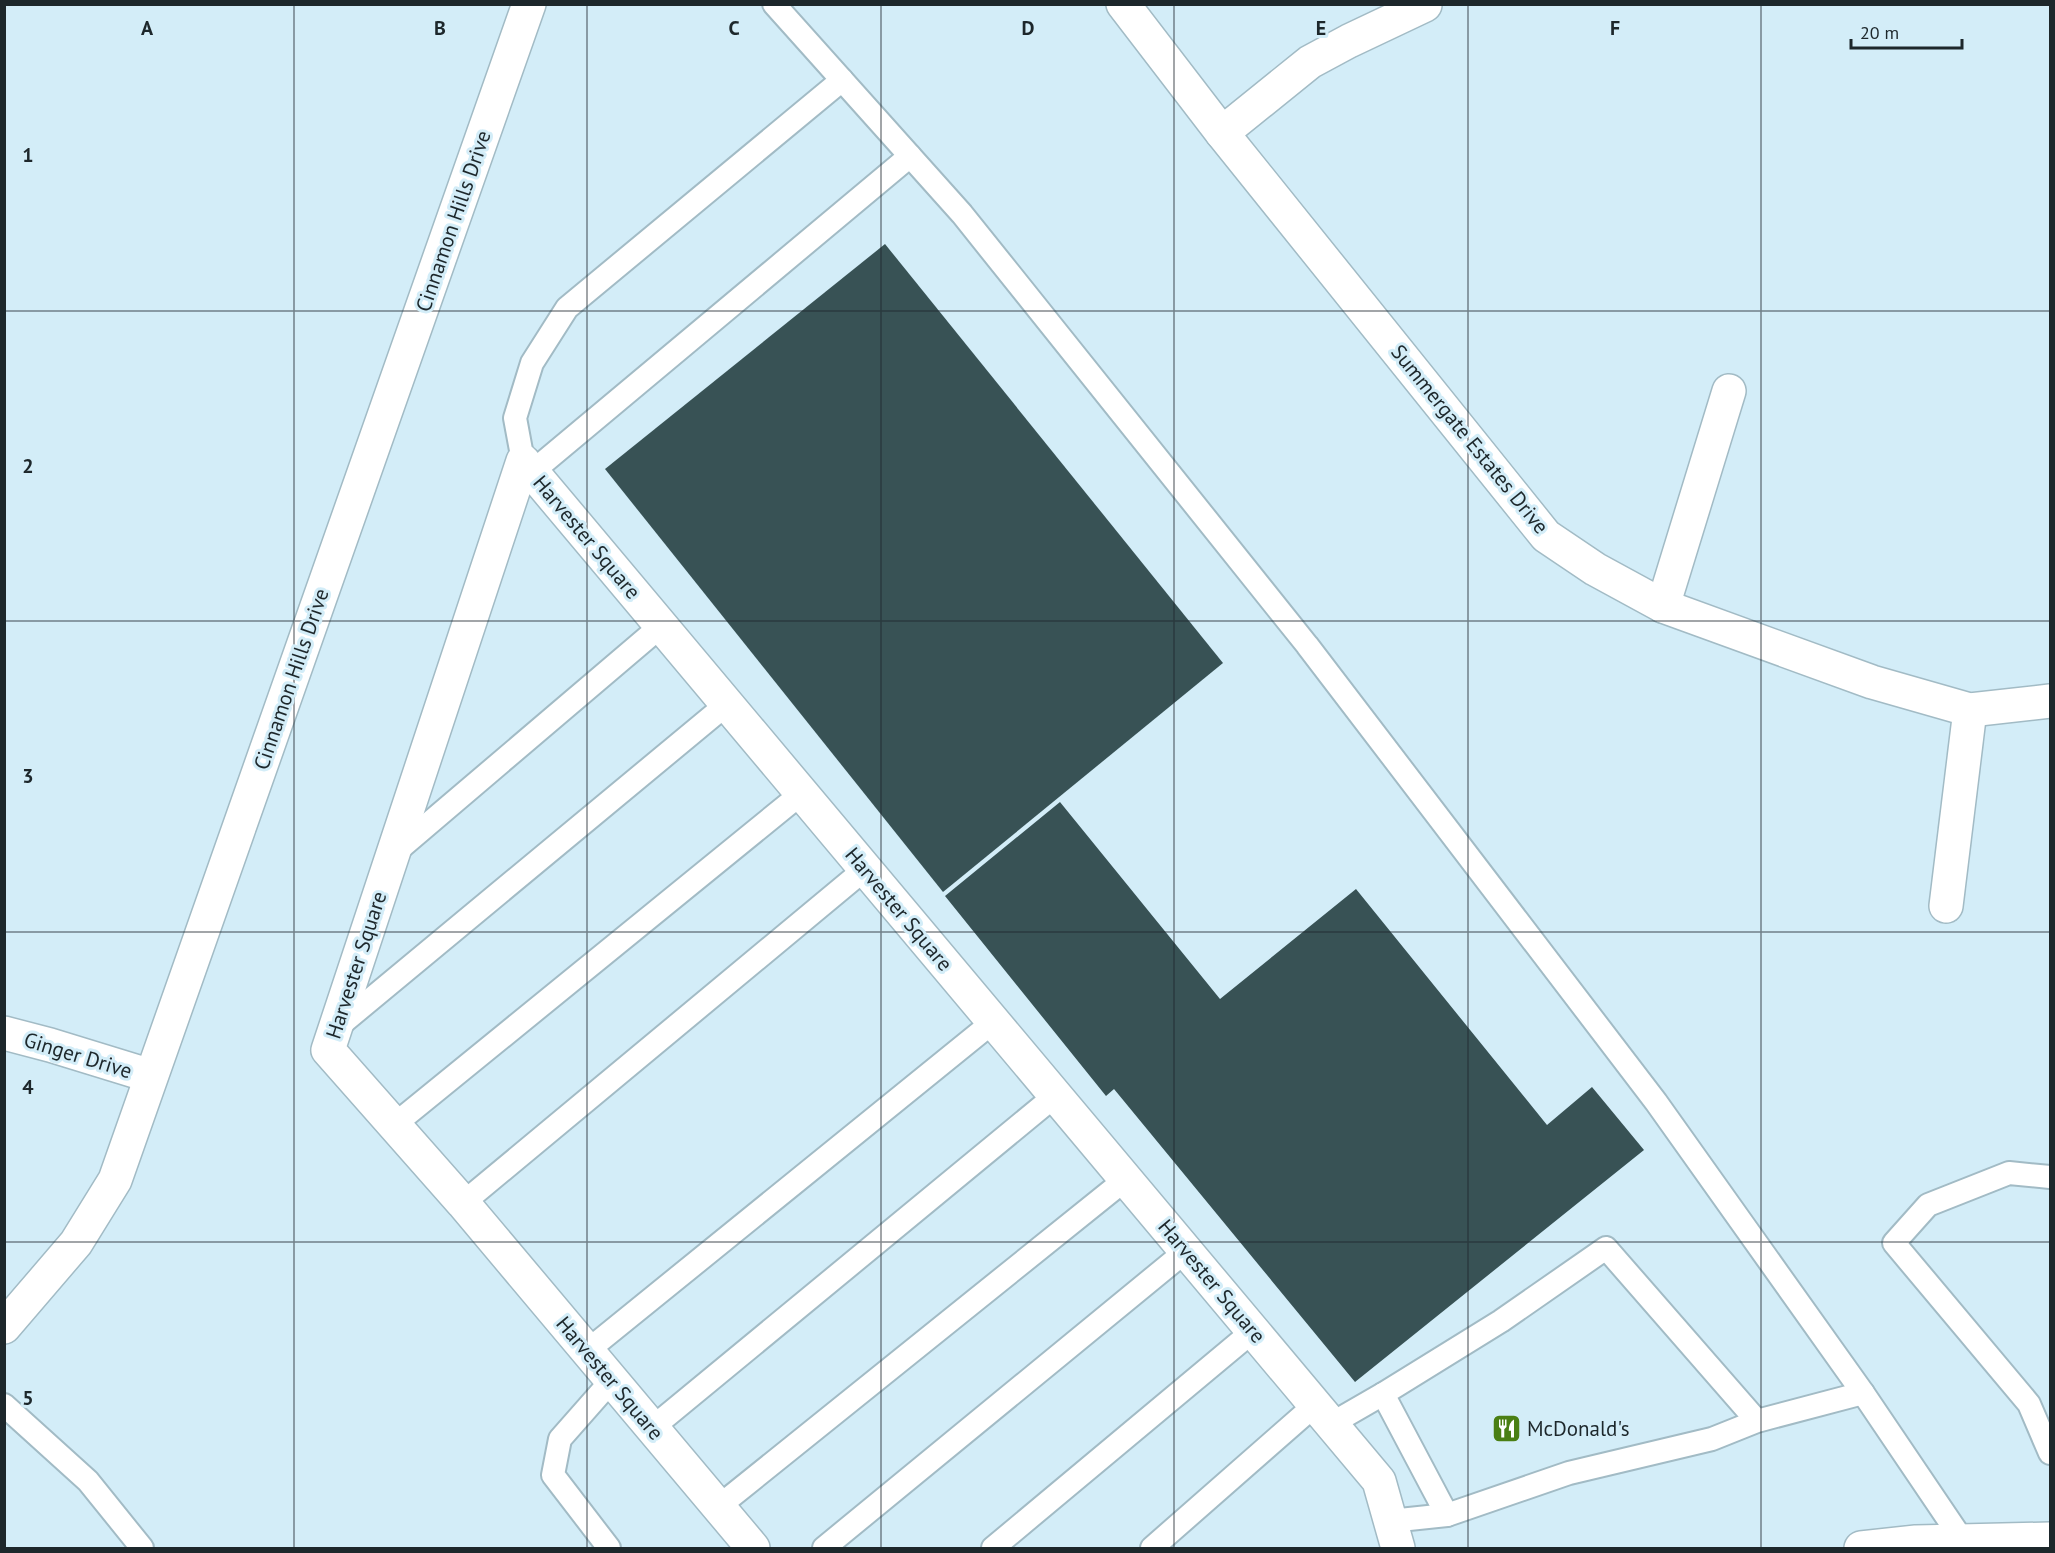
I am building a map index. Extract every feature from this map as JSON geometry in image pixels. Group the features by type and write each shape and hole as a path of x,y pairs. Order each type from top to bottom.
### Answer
{"street":[{"name":"Cinnamon Hills Drive","path":"4,1327 76,1243 115,1180 529,4"},
{"name":"Summergate Estates Drive","path":"1123,4 1222,133 1546,536 1595,569 1663,606 1872,682 1970,710 2050,701"},
{"path":"1222,133 1310,62 1425,5"},
{"path":"1663,606 1729,391"},
{"name":"Harvester Square","path":"528,466 1379,1481 1394,1535"},
{"name":"Harvester Square","path":"528,466 392,855 328,1050 464,1203 753,1548"},
{"path":"1946,906 1970,710"},
{"name":"Ginger Drive","path":"4,1033 151,1076"},
{"path":"1861,1548 1963,1540 2050,1539"}],"lane":[{"path":"774,4 962,214 1314,654 1656,1102 1863,1393 1963,1540"},
{"path":"842,80 567,308 532,363 515,418 528,466 910,156"},
{"path":"392,855 661,626"},
{"path":"334,1030 727,704"},
{"path":"394,1125 802,793"},
{"path":"464,1203 865,869"},
{"path":"587,1351 993,1022"},
{"path":"652,1428 1056,1095"},
{"path":"2050,1177 2009,1173 1928,1205 1894,1243 2029,1404 2050,1453"},
{"path":"718,1507 1126,1179"},
{"path":"1152,1548 1323,1414 1383,1394 1501,1321 1606,1248 1757,1421"},
{"path":"824,1548 1186,1251"},
{"path":"993,1548 1253,1331"},
{"path":"609,1548 554,1475 560,1439 612,1380"},
{"path":"1394,1535 1569,1473 1712,1439 1757,1421 1863,1393"},
{"path":"1383,1394 1447,1515"},
{"path":"4,1405 88,1481 142,1548"}],"building":[{"path":"885,244 1223,663 943,892 605,469"},
{"path":"1060,802 1220,999 1356,889 1547,1125 1592,1087 1644,1150 1355,1382 1114,1089 1106,1096 945,896"}],"place":[{"name":"McDonald's","path":"1506,1428"}]}
